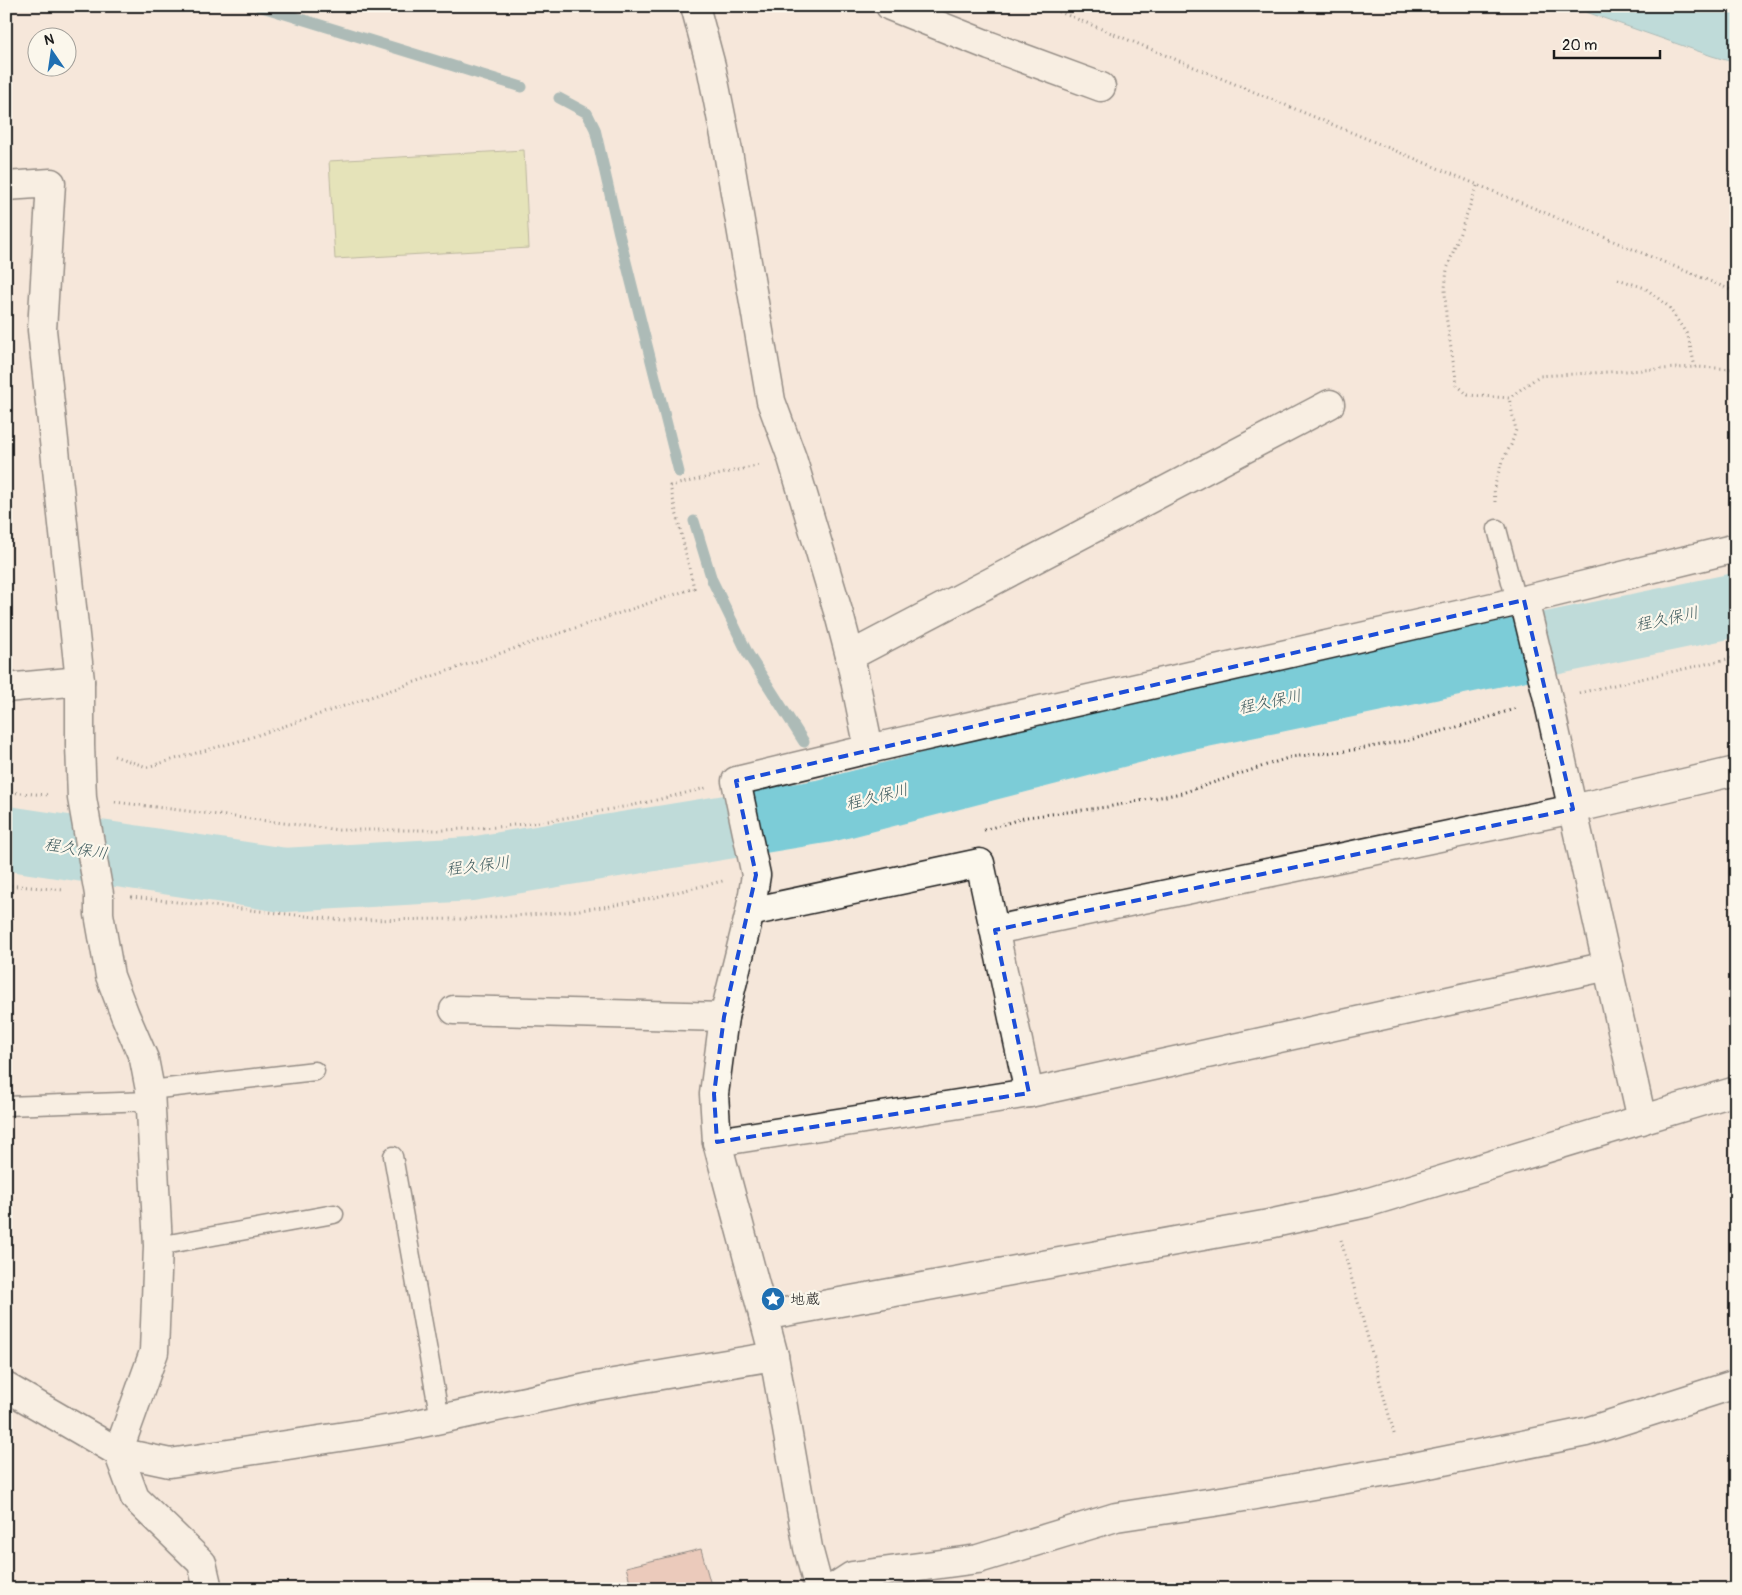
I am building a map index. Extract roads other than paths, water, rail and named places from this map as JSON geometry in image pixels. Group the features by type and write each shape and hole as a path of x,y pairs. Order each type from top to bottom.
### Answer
{"street":[{"path":"695,6 711,66 722,120 771,400 792,458 850,656 869,749"},
{"path":"890,6 990,46 1101,87"},
{"path":"6,186 51,183 42,330 80,681 80,745 83,801 99,894 99,914 110,976 124,1015 144,1059 150,1095 158,1246 154,1352 118,1452 135,1498 202,1563 208,1589"},
{"path":"850,656 1330,404"},
{"path":"819,1589 808,1548 774,1356 717,1142 714,1094 724,1017 750,912 756,875 736,786 869,749 1526,606 1736,548"},
{"path":"1526,606 1642,1120"},
{"path":"6,688 80,681"},
{"path":"995,930 1573,809 1736,771"},
{"path":"750,912 980,863 1029,1093"},
{"path":"717,1142 1029,1093 1608,966"},
{"path":"454,1010 724,1017"},
{"path":"763,1316 1269,1224 1366,1203 1736,1091"},
{"path":"6,1387 118,1452 170,1463 398,1428 596,1386 774,1356"},
{"path":"832,1589 852,1576 978,1559 1116,1517 1404,1469 1586,1432 1736,1384"}],"lane":[{"path":"1497,529 1514,593 1526,606"},
{"path":"6,1106 150,1095 315,1071"},
{"path":"393,1156 440,1419"},
{"path":"158,1246 334,1214"}],"water":[{"path":"1569,6 1736,6 1736,63 1712,56"}],"waterway":[{"path":"259,6 522,87"},
{"path":"559,98 587,113 595,129 619,234 679,472"},
{"path":"694,521 712,580 748,654 804,742"},
{"name":"程久保川","path":"6,838 284,880 471,869 824,811 1166,723 1736,605"},
{"path":"826,783 839,807"}],"place":[{"name":"地蔵","path":"773,1299"}]}
